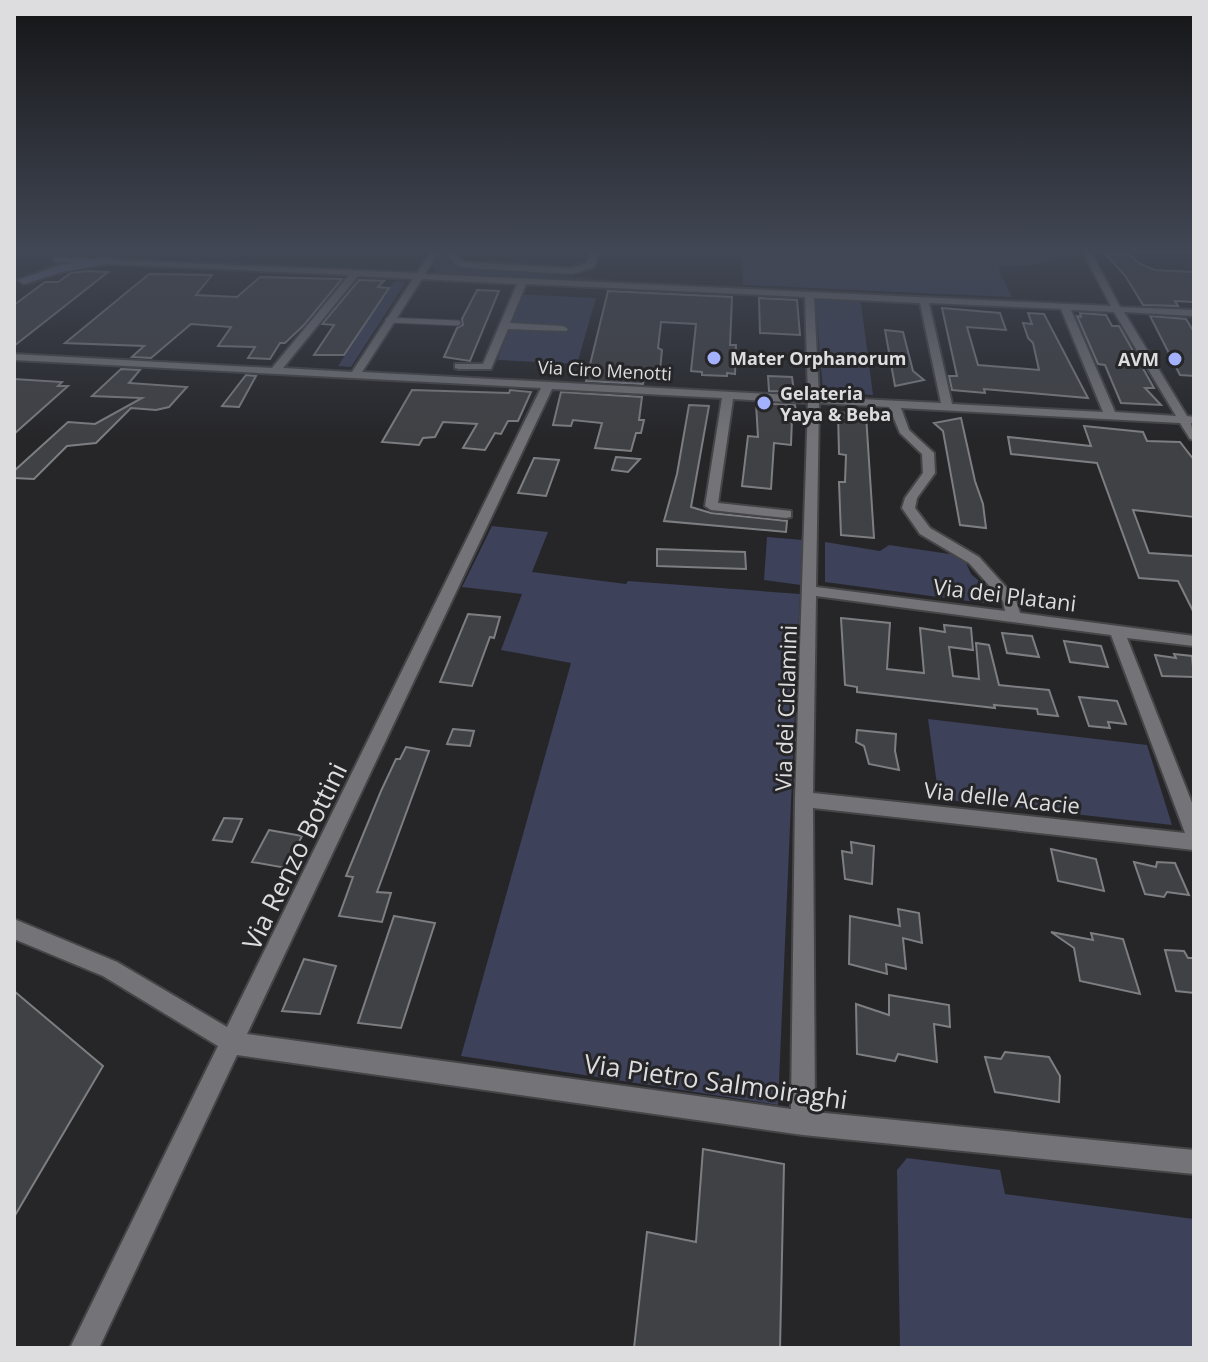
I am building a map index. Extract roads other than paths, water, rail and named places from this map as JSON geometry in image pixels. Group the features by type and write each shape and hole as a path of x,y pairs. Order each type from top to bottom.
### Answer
{"street":[{"path":"275,371 323,313"},
{"path":"355,375 393,313"},
{"path":"459,366 487,367 509,313"},
{"name":"Via dei Ciclamini","path":"803,1123 804,799 814,401 810,313"},
{"path":"927,313 947,407"},
{"path":"1067,313 1110,415"},
{"path":"1119,313 1188,419 1194,437"},
{"path":"503,326 563,329"},
{"name":"Via Ciro Menotti","path":"14,357 1188,419"},
{"name":"Via Renzo Bottini","path":"84,1348 548,385"},
{"path":"728,395 711,506 786,514"},
{"path":"894,405 904,431 928,453 929,473 911,498 908,508 925,531 974,560 1010,600 1014,618"},
{"name":"Via dei Platani","path":"811,591 1194,641"},
{"path":"1117,631 1194,832"},
{"name":"Via delle Acacie","path":"804,799 1194,842"},
{"path":"14,929 110,969 233,1043"},
{"name":"Via Pietro Salmoiraghi","path":"233,1043 803,1123 1194,1162"}],"lane":[{"path":"388,320 458,323"}],"place":[{"name":"Mater Orphanorum","path":"714,358"},
{"name":"AVM","path":"1175,359"},
{"name":"Gelateria Yaya & Beba","path":"764,403"}]}
